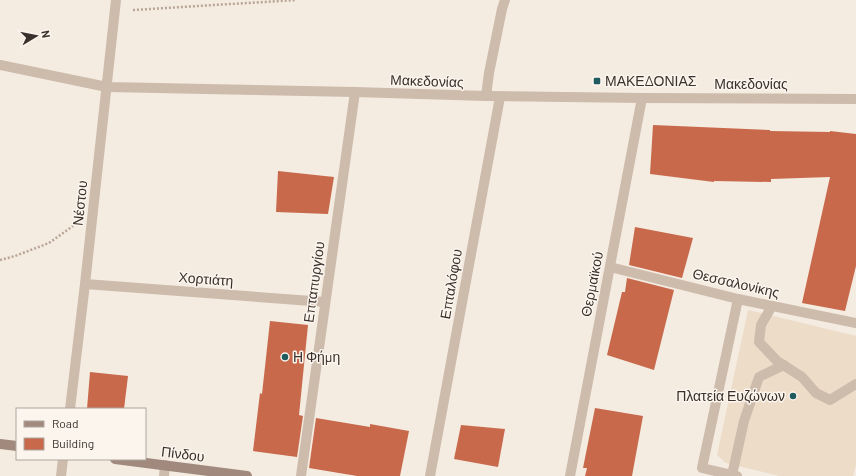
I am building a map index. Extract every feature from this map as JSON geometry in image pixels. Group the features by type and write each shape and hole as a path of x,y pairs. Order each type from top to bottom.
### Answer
{"street":[{"name":"Νέστου","path":"70,408 116,0"},
{"path":"486,96 500,16 506,0"},
{"name":"Μακεδονίας","path":"0,65 107,87 486,96 856,98"},
{"name":"Επταπυργίου","path":"301,476 354,92"},
{"name":"Επταλόφου","path":"430,476 500,96"},
{"name":"Θερμαϊκού","path":"570,476 642,98"},
{"name":"Θεσσαλονίκης","path":"610,267 738,299 856,323"},
{"name":"Χορτιάτη","path":"85,284 325,302"},
{"path":"738,299 702,468 734,475 744,421 759,377 784,365"},
{"path":"772,306 761,325 759,342 776,361 802,377 816,394 830,400 856,384"},
{"path":"0,444 16,446"},
{"path":"61,476 63,460"},
{"name":"Πίνδου","path":"123,460 247,476"},
{"path":"164,476 165,465"}],"path":[{"path":"115,11 296,0"},
{"path":"0,260 49,243 93,212"}],"shaded area":[{"name":"Πλατεία Ευζώνων","path":"748,310 856,336 856,465 853,476 779,476 726,463 717,455"}],"building":[{"path":"653,125 770,131 830,131 856,134 856,266 845,311 802,303 830,177 771,179 771,182 714,182 650,174"},
{"path":"278,171 334,177 328,214 276,212"},
{"path":"635,227 693,238 682,278 629,265"},
{"path":"627,278 674,290 654,370 607,355 622,292 625,292"},
{"path":"270,321 308,325 299,415 303,416 297,457 253,451 260,393 262,394"},
{"path":"90,372 128,376 124,408 87,408"},
{"path":"595,408 643,416 632,476 585,476 587,468 583,468"},
{"path":"316,418 370,427 370,424 409,431 400,476 357,476 309,468"},
{"path":"461,425 505,429 498,467 454,459"}],"place":[{"name":"ΜΑΚΕΔΟΝΙΑΣ","path":"597,81"},
{"name":"Η Φήμη","path":"285,357"},
{"name":"Πλατεία Ευζώνων","path":"793,396"}]}
